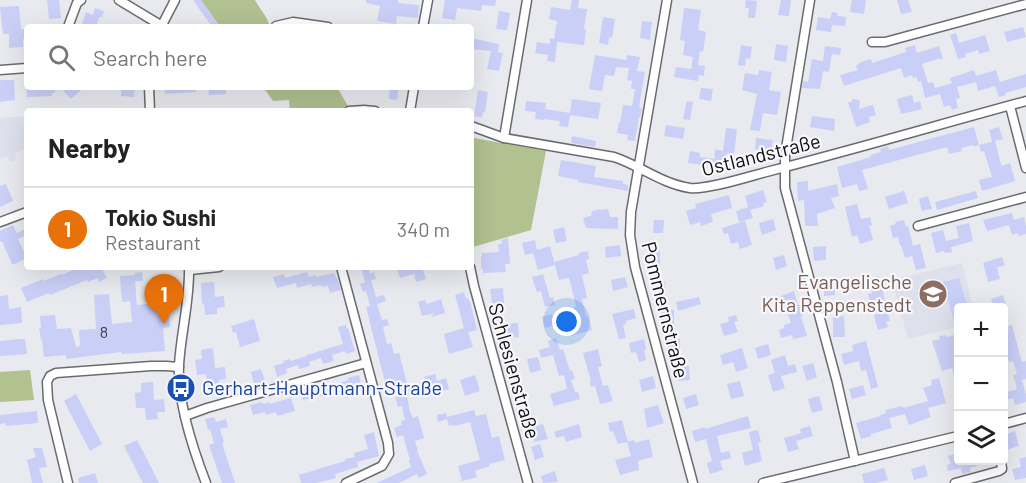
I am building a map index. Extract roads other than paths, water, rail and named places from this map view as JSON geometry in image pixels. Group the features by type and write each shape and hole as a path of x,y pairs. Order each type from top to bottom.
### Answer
{"street":[{"path":"118,0 159,24"},
{"path":"163,24 176,0"},
{"path":"424,24 428,0"},
{"path":"504,138 527,0"},
{"name":"Pommernstraße","path":"668,0 629,227 632,254 693,483"},
{"path":"810,0 784,167 785,188 837,382 855,461"},
{"path":"69,24 78,1"},
{"path":"872,42 885,42 1026,4"},
{"path":"284,24 293,22 307,24"},
{"path":"0,70 24,68"},
{"path":"149,90 150,108"},
{"path":"410,108 414,90"},
{"name":"Ostlandstraße","path":"474,127 504,138 614,157 672,184 704,188 1026,101"},
{"path":"1010,106 1026,168"},
{"path":"918,226 1026,197"},
{"path":"0,222 24,213"},
{"path":"189,270 179,367 180,396 206,483"},
{"path":"342,270 389,454 382,465 346,483"},
{"name":"Schlesienstraße","path":"471,270 528,483"},
{"path":"185,416 366,363"},
{"path":"68,483 48,400 48,379 56,373 179,367"},
{"path":"1008,423 1026,418"},
{"path":"763,483 954,437"},
{"path":"955,483 999,471 1002,469 1002,465"}],"place":[{"name":"Evangelische Kita Reppenstedt","path":"933,294"},
{"name":"Tokio Sushi","path":"164,324"},
{"name":"Gerhart-Hauptmann-Straße","path":"181,388"}]}
